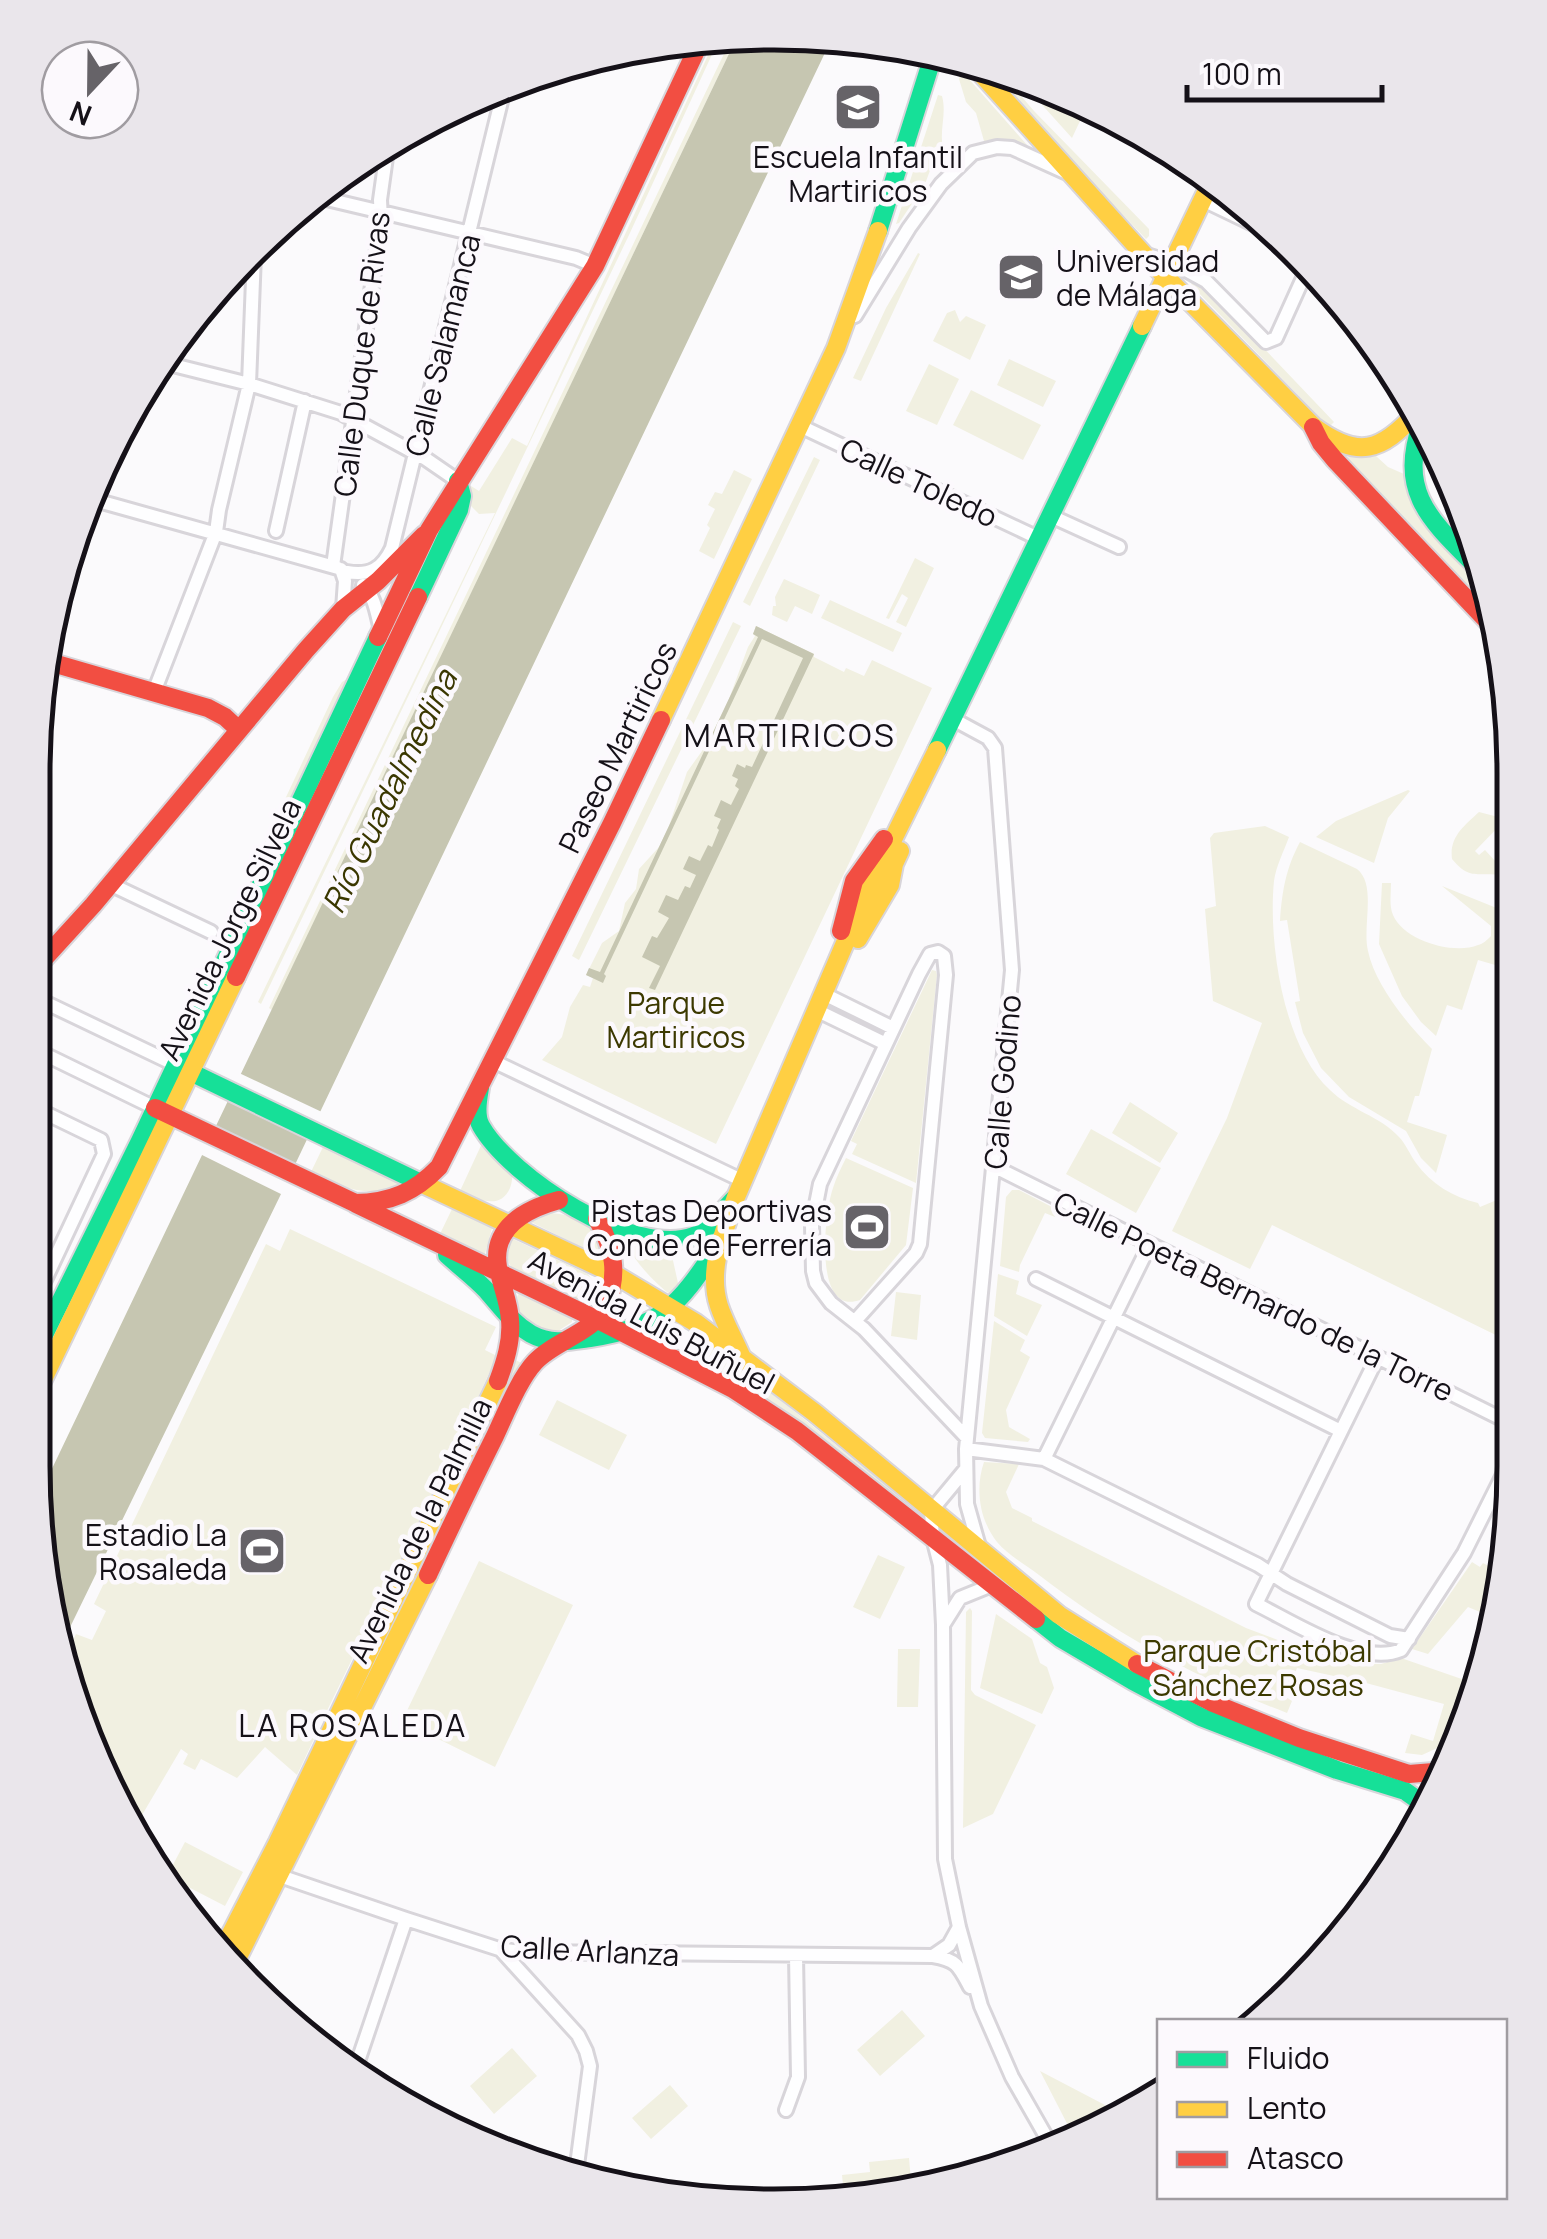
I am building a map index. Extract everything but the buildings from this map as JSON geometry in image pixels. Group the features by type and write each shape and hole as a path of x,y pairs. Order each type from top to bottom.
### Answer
{"main road":[{"path":"50,952 343,609 429,530 595,266 694,55"},
{"name":"Paseo Martiricos","path":"424,1184 439,1167 612,823 836,348 867,266 929,67"},
{"path":"989,83 1143,254 1170,271 1312,427 1335,460 1478,611"},
{"path":"559,1200 524,1211 502,1234 496,1251 510,1319 533,1335 559,1343 624,1333 671,1308 700,1273 721,1240 738,1188 866,894 1206,194"},
{"path":"1312,427 1359,449 1379,446 1406,424"},
{"path":"1415,441 1414,488 1442,532 1462,552"},
{"name":"Avenida Jorge Silvela","path":"50,1362 183,1068 455,520 463,497 458,481"},
{"name":"Avenida Jorge Silvela","path":"183,1068 429,530"},
{"path":"58,665 208,708 239,730"},
{"name":"Avenida Luis Buñuel","path":"183,1068 614,1274 696,1323 814,1414 1059,1615 1096,1640 1213,1703 1298,1738 1410,1774 1428,1773"},
{"path":"480,1087 480,1124 514,1164 559,1200 598,1219 647,1237 695,1235 738,1188"},
{"name":"Avenida Jorge Silvela","path":"50,1312 162,1112"},
{"name":"Avenida Luis Buñuel","path":"162,1112 500,1272 733,1389 797,1431 1060,1638 1201,1717 1337,1770 1405,1791 1415,1798"},
{"path":"355,1204 403,1196 424,1184"},
{"path":"598,1219 609,1240 614,1274 598,1320"},
{"name":"Avenida Luis Buñuel","path":"431,1240 484,1288 510,1319"},
{"name":"Avenida Luis Buñuel","path":"721,1240 716,1296 742,1358"},
{"name":"Avenida de la Palmilla","path":"228,1940 499,1379 509,1352 510,1319"},
{"name":"Avenida de la Palmilla","path":"240,1954 510,1404 534,1363 598,1320"}],"street":[{"name":"Calle Salamanca","path":"340,569 362,575 378,568 392,548 502,103"},
{"name":"Paseo Martiricos","path":"836,348 909,228 941,184 973,153 1012,148 1068,174"},
{"name":"Calle Duque de Rivas","path":"343,609 345,581 340,569 386,164"},
{"path":"333,200 576,258 595,266"},
{"path":"1203,200 1230,213"},
{"path":"1170,271 1206,281 1266,342 1276,338 1302,280"},
{"path":"154,692 216,532 249,384 253,272"},
{"path":"176,366 355,418 458,481"},
{"path":"276,531 305,401"},
{"name":"Calle Toledo","path":"798,425 1037,545"},
{"path":"103,502 340,569 368,589 381,633"},
{"path":"1050,516 1119,547"},
{"name":"Calle Godino","path":"951,718 988,738 996,748 1012,970 966,1444 967,1504 981,1553"},
{"path":"110,884 211,932"},
{"path":"854,1321 920,1244 945,993 944,956 938,952 930,954 820,1184 812,1225 816,1283 831,1304 854,1321 966,1444 1044,1459 1390,1636 1410,1639"},
{"path":"50,1005 183,1068"},
{"path":"818,1007 893,1028"},
{"path":"818,1007 886,1044"},
{"path":"50,1057 162,1112"},
{"path":"493,1061 738,1188"},
{"path":"50,1116 101,1140 105,1148 50,1269"},
{"name":"Calle Poeta Bernardo de la Torre","path":"994,1167 1497,1417"},
{"path":"1044,1459 1150,1244"},
{"path":"1036,1279 1341,1431"},
{"path":"1377,1358 1256,1604 1343,1647 1380,1656 1401,1650 1464,1553 1496,1488"},
{"path":"965,1470 930,1512 940,1564 943,1624 945,1860 981,2006"},
{"path":"943,1624 960,1598 992,1585"},
{"path":"1380,1656 1390,1636"},
{"path":"258,1881 280,1876"},
{"name":"Calle Arlanza","path":"280,1876 499,1949 932,1956"},
{"path":"359,2058 406,1920"},
{"path":"932,1956 949,1945 959,1927"},
{"path":"499,1949 578,2035 586,2051 590,2066 577,2162"},
{"path":"786,2110 798,2077 796,1955"},
{"path":"932,1956 959,1965 1012,2077 1046,2136"}],"green space":[{"path":"725,52 730,52 272,1010 269,1008"},
{"path":"709,53 713,53 629,235 261,1004 258,1002 495,513 479,514 470,505 471,486 479,491 512,438 527,446"},
{"path":"960,75 967,77 1028,146 984,141 976,113 966,102"},
{"path":"1003,87 1018,93 1149,229 1146,239"},
{"path":"938,95 943,103 943,148 935,157 925,184 896,224"},
{"path":"1038,100 1081,119 1072,138"},
{"path":"918,253 861,381 853,378 886,308"},
{"path":"1190,277 1237,320 1334,422 1329,427 1194,288"},
{"path":"955,310 960,322 966,316 986,325 970,360 933,341 947,313"},
{"path":"1009,359 1056,381 1043,407 997,385"},
{"path":"929,364 959,379 937,425 906,411"},
{"path":"971,390 1041,425 1023,460 953,425"},
{"path":"1376,456 1404,474 1406,489 1427,522 1466,566 1474,595 1346,459"},
{"path":"814,457 820,460 750,606 743,602"},
{"path":"734,470 752,479 714,559 699,551 715,509 708,505 715,492 722,494"},
{"path":"915,558 934,568 906,627 896,622 908,598 902,594 889,619 886,618"},
{"path":"784,579 820,595 812,614 795,606 787,622 772,615"},
{"path":"830,600 902,633 893,652 821,618"},
{"path":"733,622 741,626 579,960 572,956"},
{"name":"Parque Martiricos","path":"756,626 844,672 846,668 864,676 872,660 932,688 716,1144 542,1060 562,1037 570,1007 583,985 590,987 593,978 586,975 602,943 619,931 625,903 636,889 639,869 659,847 687,772 707,744 729,699"},
{"path":"347,679 352,680 263,861 256,861 333,697"},
{"path":"1408,790 1388,818 1374,863 1316,837 1336,821"},
{"path":"1479,812 1497,817 1497,828 1475,851 1479,855 1485,850 1497,863 1497,875 1473,874 1452,859 1455,838"},
{"path":"1265,826 1289,837 1274,881 1277,962 1290,1021 1314,1071 1330,1090 1391,1130 1422,1171 1443,1189 1480,1207 1497,1200 1497,1336 1272,1225 1250,1269 1172,1231 1227,1118 1262,1023 1213,1001 1205,909 1216,906 1210,838 1214,833"},
{"path":"1300,842 1357,869 1363,876 1368,895 1367,941 1372,964 1394,1004 1432,1049 1407,1122 1447,1135 1436,1173 1421,1158 1406,1131 1349,1097 1321,1068 1303,1033 1295,1002 1300,1001 1287,920 1280,921 1285,880"},
{"path":"1382,883 1391,883 1391,908 1399,924 1418,939 1443,947 1482,944 1491,936 1491,926 1442,886 1497,908 1497,966 1478,960 1462,1010 1447,1005 1436,1036 1402,996 1379,944"},
{"path":"932,970 937,975 916,1183 852,1154 857,1144 851,1141"},
{"path":"1130,1102 1178,1133 1160,1163 1112,1133"},
{"path":"1091,1129 1161,1168 1136,1213 1066,1174"},
{"path":"484,1139 512,1175 506,1195 494,1201 460,1191"},
{"path":"323,1147 399,1186 365,1191 310,1174"},
{"name":"Pistas Deportivas Conde de Ferrería","path":"846,1158 913,1188 906,1245 860,1300 845,1301 834,1293 828,1278 825,1238 830,1200"},
{"path":"1012,1190 1054,1208 1055,1217 1045,1213 1019,1272 1000,1266 1006,1197"},
{"path":"452,1209 492,1228 484,1257 439,1236"},
{"path":"548,1213 584,1224 597,1237 604,1254 599,1256 531,1222"},
{"name":"Estadio La Rosaleda","path":"290,1229 496,1327 485,1350 497,1356 323,1719 308,1712 299,1731 314,1739 297,1775 265,1747 237,1778 201,1759 195,1770 183,1764 188,1754 181,1749 141,1816 105,1742 72,1642 76,1634 92,1640 106,1611 94,1604 266,1244 280,1251"},
{"path":"624,1236 670,1247 680,1292 674,1297 652,1279 628,1248"},
{"path":"513,1239 588,1274 599,1290 595,1307 513,1270 507,1254"},
{"path":"998,1274 1019,1281 1016,1294 1042,1305 1027,1336 994,1316"},
{"path":"896,1292 921,1295 917,1340 891,1336"},
{"path":"519,1293 572,1318 572,1322 552,1335 520,1320"},
{"path":"994,1321 1025,1340 1020,1351 1030,1357 1006,1410 1009,1427 1030,1439 1028,1442 985,1438 982,1433"},
{"path":"694,1335 907,1502 905,1505 769,1404 681,1353"},
{"path":"515,1360 524,1364 386,1644 382,1642"},
{"path":"557,1400 627,1435 609,1470 539,1435"},
{"name":"Parque Cristóbal Sánchez Rosas","path":"984,1462 1019,1464 1006,1492 1012,1508 1246,1628 1306,1651 1370,1664 1401,1658 1464,1680 1440,1747 1422,1755 1405,1753 1411,1734 1433,1741 1444,1704 1297,1668 1286,1697 1292,1701 1287,1713 1189,1670 1127,1636 997,1542 980,1503"},
{"path":"878,1555 905,1567 880,1619 853,1607"},
{"path":"479,1561 573,1605 495,1767 402,1721"},
{"path":"1472,1562 1490,1567 1480,1612 1468,1607 1428,1654 1412,1649"},
{"path":"970,1608 971,1690 1036,1725 993,1814 963,1828 966,1612"},
{"path":"996,1614 1032,1639 1040,1663 1047,1667 1054,1688 1042,1714 980,1688"},
{"path":"898,1649 920,1649 918,1707 897,1707"},
{"path":"185,1842 243,1872 225,1906 185,1885 172,1867"},
{"path":"902,2010 925,2036 880,2076 857,2050"},
{"path":"512,2048 537,2076 494,2114 470,2086"},
{"path":"1040,2071 1105,2105 1068,2126"},
{"path":"670,2085 688,2106 651,2139 632,2118"},
{"path":"909,2158 911,2176 843,2185 842,2175 870,2172 869,2162"}],"water":[{"name":"Río Guadalmedina","path":"730,52 825,52 69,1629 56,1560 50,1472"},
{"path":"756,626 814,654 655,990 649,988 660,966 642,957 652,936 657,938 669,918 658,912 666,895 678,900 685,886 690,888 696,875 683,869 689,856 700,861 708,845 712,847 721,819 714,816 721,800 731,805 739,789 735,786 738,779 732,776 737,764 752,767 803,658 762,639 603,983 586,975 589,968 600,972 758,637 753,634"}],"pier":[{"path":"237,1072 324,1113 311,1141 224,1100"},
{"path":"211,1125 298,1168 285,1196 198,1153"}],"traffic: fast":[{"path":"878,231 929,67"},
{"path":"937,750 1142,326"},
{"path":"1416,443 1414,467 1422,502 1462,552"},
{"path":"418,597 459,510 462,496 458,481"},
{"path":"50,1323 378,637"},
{"path":"182,1068 423,1184"},
{"path":"480,1088 479,1122 496,1146 545,1189 608,1225 639,1236 669,1240 694,1236 734,1199"},
{"path":"447,1255 524,1330 546,1340 560,1341 614,1333 651,1320 678,1299 716,1249"},
{"path":"1036,1619 1060,1638 1201,1717 1337,1770 1405,1791 1415,1798"}],"traffic: slow":[{"path":"990,83 1147,258 1314,427 1344,444 1368,447 1380,443 1406,423"},
{"path":"1142,326 1205,194"},
{"path":"661,720 836,348 878,231"},
{"path":"742,1358 721,1313 716,1292 716,1264 722,1237 866,894 937,750"},
{"path":"858,939 890,885 900,851"},
{"path":"50,1365 236,977"},
{"path":"423,1184 614,1274 696,1323 815,1413 1059,1615 1137,1664"},
{"path":"228,1940 498,1381"},
{"path":"240,1953 428,1575"}],"traffic: jam":[{"path":"378,637 429,530 595,266 694,55"},
{"path":"1313,427 1335,460 1478,611"},
{"path":"50,952 306,650 343,609 424,535"},
{"path":"236,977 418,597"},
{"path":"58,665 208,708 239,730"},
{"path":"155,1108 355,1203 391,1198 421,1183 439,1167 661,720"},
{"path":"841,931 854,881 884,839"},
{"path":"498,1381 510,1328 498,1267 500,1241 523,1215 559,1200"},
{"path":"356,1204 733,1389 797,1431 1036,1619"},
{"path":"428,1575 523,1378 543,1355 593,1323 606,1306 613,1261 597,1219"},
{"path":"1137,1664 1213,1703 1299,1738 1409,1774 1428,1772"}],"place":[{"name":"Escuela Infantil Martiricos","path":"858,107"},
{"name":"Universidad de Málaga","path":"1021,277"},
{"name":"Pistas Deportivas Conde de Ferrería","path":"867,1227"},
{"name":"Estadio La Rosaleda","path":"262,1551"}],"district":[{"name":"MARTIRICOS","path":"790,735"},
{"name":"LA ROSALEDA","path":"353,1725"}]}
